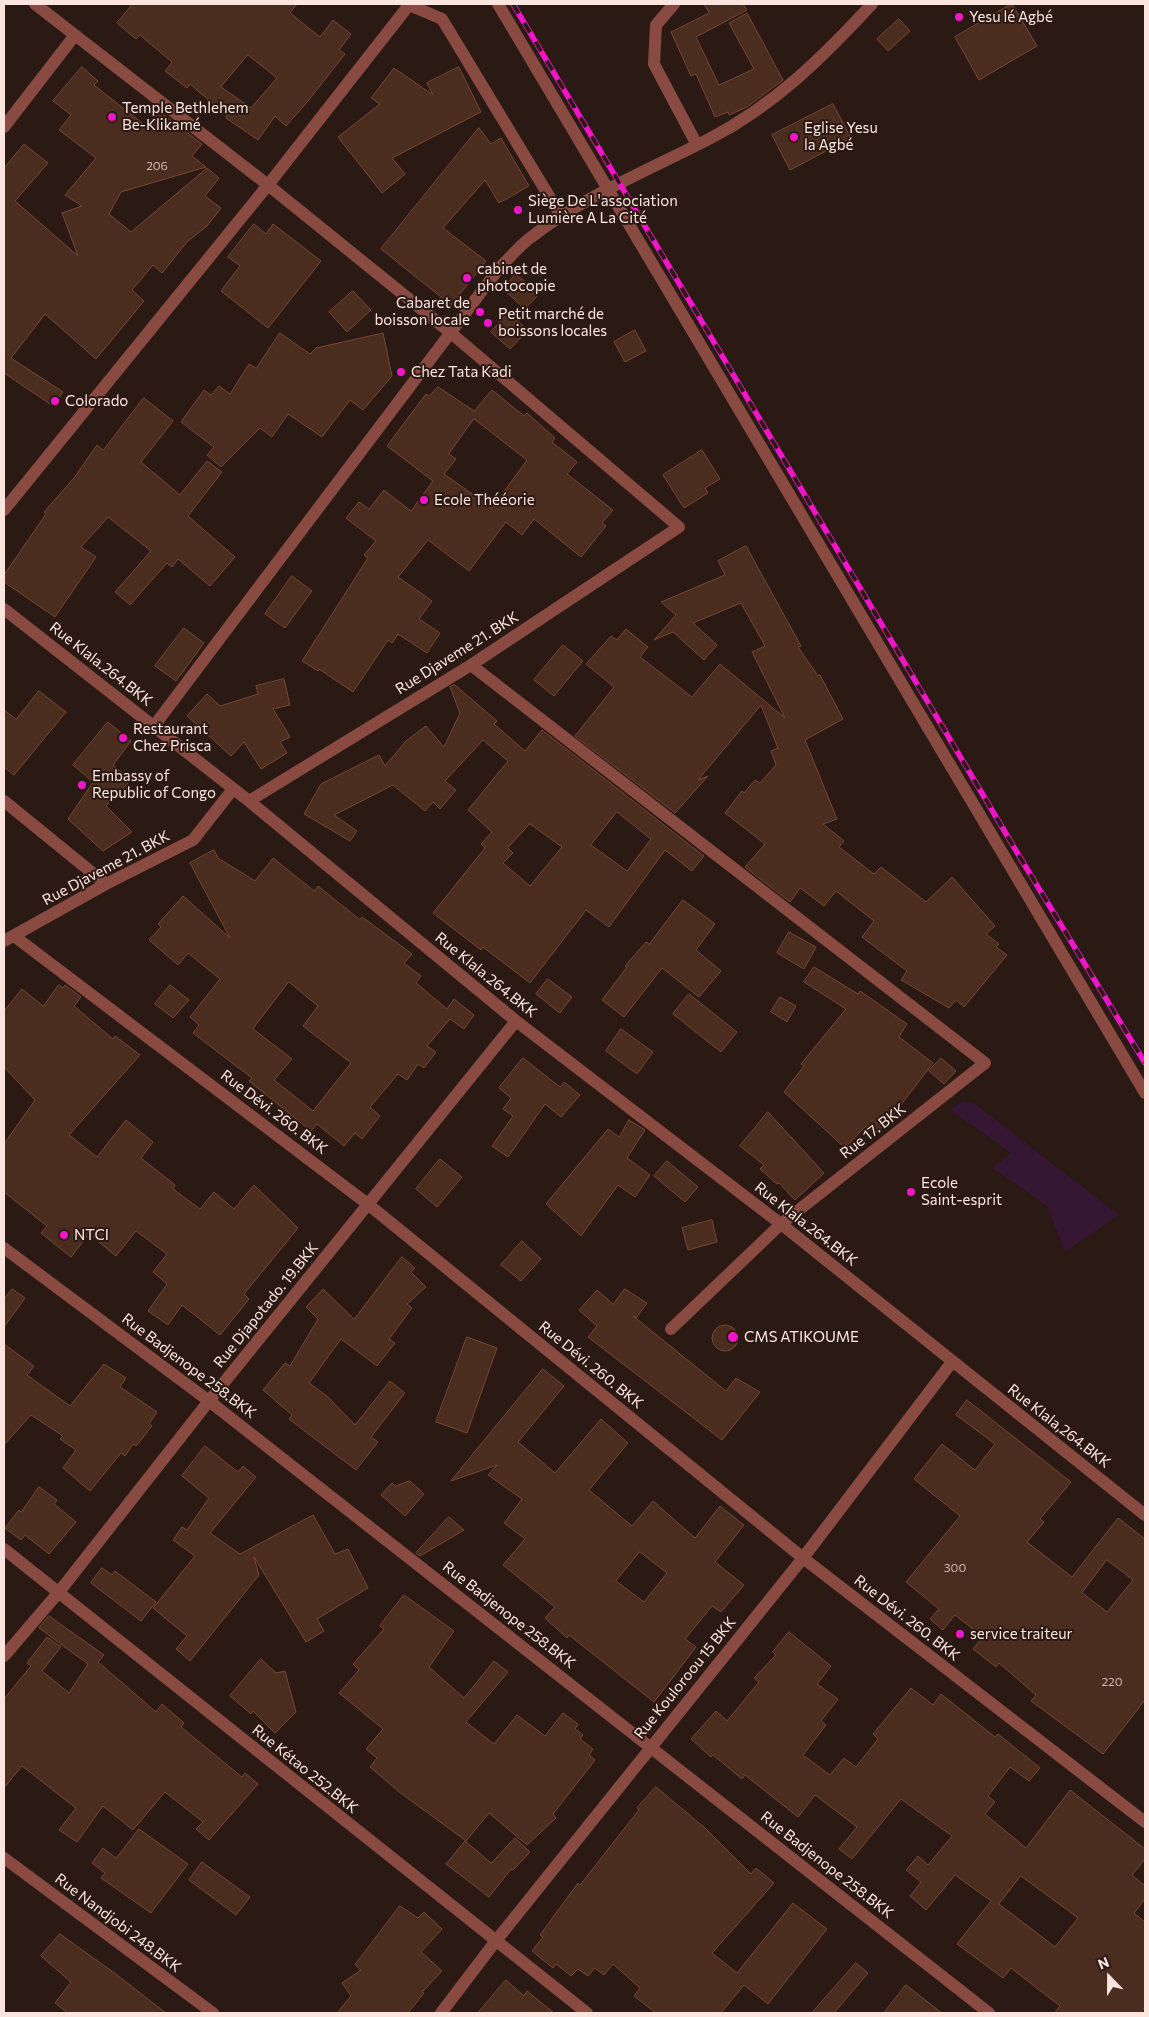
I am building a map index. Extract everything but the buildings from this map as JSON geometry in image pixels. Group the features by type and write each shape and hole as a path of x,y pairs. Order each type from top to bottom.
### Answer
{"street":[{"path":"35,4 268,185 451,333"},
{"path":"4,510 268,185 408,4 442,19 561,216"},
{"path":"498,4 1145,1093"},
{"path":"674,4 656,25 654,64 697,145"},
{"path":"154,726 500,267 529,239 561,216 607,189 697,145 752,113 796,82 872,4"},
{"path":"4,127 75,36"},
{"name":"Rue Djaveme 21. BKK","path":"249,801 471,665 679,527 451,333"},
{"name":"Rue Klala.264.BKK","path":"4,609 249,801 516,1022 781,1224 952,1362"},
{"name":"Rue 17. BKK","path":"471,665 985,1063 781,1224 671,1329"},
{"name":"Rue Djaveme 21. BKK","path":"9,938 106,884 192,840 233,789"},
{"path":"4,800 106,884"},
{"name":"Rue Dévi. 260. BKK","path":"9,938 369,1205 803,1558 1145,1822"},
{"name":"Rue Djapotado. 19.BKK","path":"4,1656 59,1592 209,1401 516,1022"},
{"name":"Rue Badjenope 258.BKK","path":"4,1248 209,1401 989,2013"},
{"name":"Rue Kouloroou 15 BKK","path":"441,2013 494,1942 803,1558 952,1362"},
{"name":"Rue Klala,264.BKK","path":"952,1362 1145,1514"},
{"name":"Rue Kétao 252.BKK","path":"4,1549 494,1942 587,2013"},
{"name":"Rue Nandjobi 248.BKK","path":"4,1858 213,2013"}],"shaded area":[{"path":"962,1101 974,1103 1119,1215 1065,1252 1047,1206 992,1168 1011,1153 950,1110"}],"railway":[{"path":"513,4 1024,864 1145,1063"}],"place":[{"name":"Yesu lé Agbé","path":"959,17"},
{"name":"Temple Bethlehem Be-Klikamé","path":"112,117"},
{"name":"Eglise Yesu la Agbé","path":"794,137"},
{"name":"Siège De L'association Lumière A La Cité","path":"518,210"},
{"name":"cabinet de photocopie","path":"467,278"},
{"name":"Cabaret de boisson locale","path":"480,312"},
{"name":"Petit marché de boissons locales","path":"488,323"},
{"name":"Chez Tata Kadi","path":"401,372"},
{"name":"Colorado","path":"55,401"},
{"name":"Ecole Thééorie","path":"424,500"},
{"name":"Restaurant Chez Prisca","path":"123,738"},
{"name":"Embassy of Republic of Congo","path":"82,785"},
{"name":"Ecole Saint-esprit","path":"911,1192"},
{"name":"NTCI","path":"64,1235"},
{"name":"CMS ATIKOUME","path":"733,1337"},
{"name":"service traiteur","path":"960,1634"}]}
